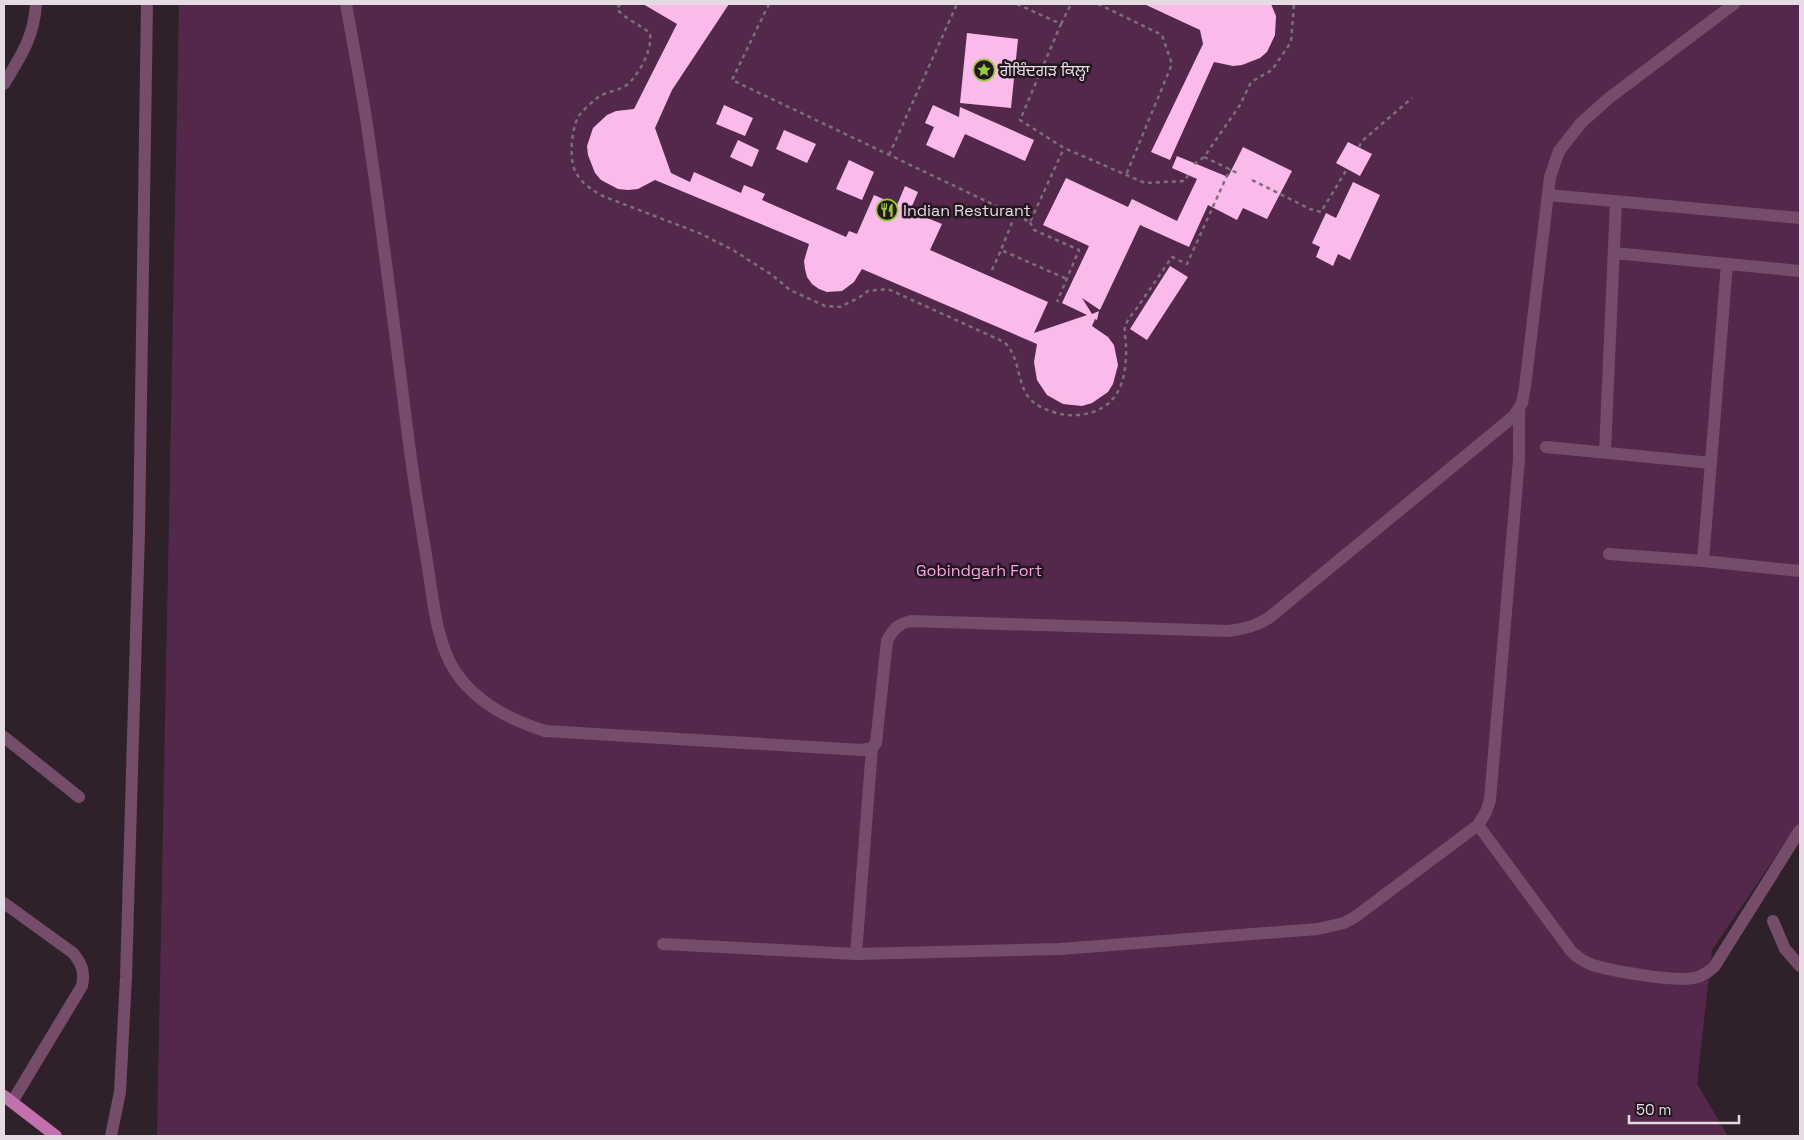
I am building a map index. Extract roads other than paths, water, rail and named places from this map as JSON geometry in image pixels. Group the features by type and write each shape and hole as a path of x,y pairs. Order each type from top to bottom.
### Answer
{"main road":[{"path":"8,1099 56,1136"}],"street":[{"path":"4,84 26,47 34,26 36,4"},
{"path":"111,1136 120,1092 126,967 139,532 147,4"},
{"path":"346,4 367,124 414,483 435,615 445,650 454,670 476,694 499,712 520,723 545,731 852,749 872,748"},
{"path":"856,954 872,748 876,743 877,736 887,641 895,627 901,623 911,621 1228,631 1250,628 1263,622 1278,611 1514,416 1522,403 1525,387 1550,178 1560,151 1581,123 1609,98 1734,4"},
{"path":"1548,195 1800,218"},
{"path":"1605,452 1616,201"},
{"path":"1614,253 1800,271"},
{"path":"1703,561 1727,264"},
{"path":"663,944 856,954 1060,949 1308,929 1334,926 1355,917 1478,825 1486,812 1490,800 1520,459 1519,409"},
{"path":"1546,447 1711,463"},
{"path":"1609,554 1800,571"},
{"path":"4,737 79,797"},
{"path":"1478,825 1571,951 1579,959 1608,969 1679,980 1695,978 1706,974 1714,967 1800,830"},
{"path":"4,903 73,953 84,970 82,986 8,1099"},
{"path":"1774,921 1785,949 1800,966"}],"place":[{"name":"ਗੋਬਿੰਦਗੜ ਕਿਲ੍ਹਾ","path":"984,70"},
{"name":"Indian Resturant","path":"887,210"}],"park label":[{"name":"Gobindgarh Fort","path":"979,570"}]}
